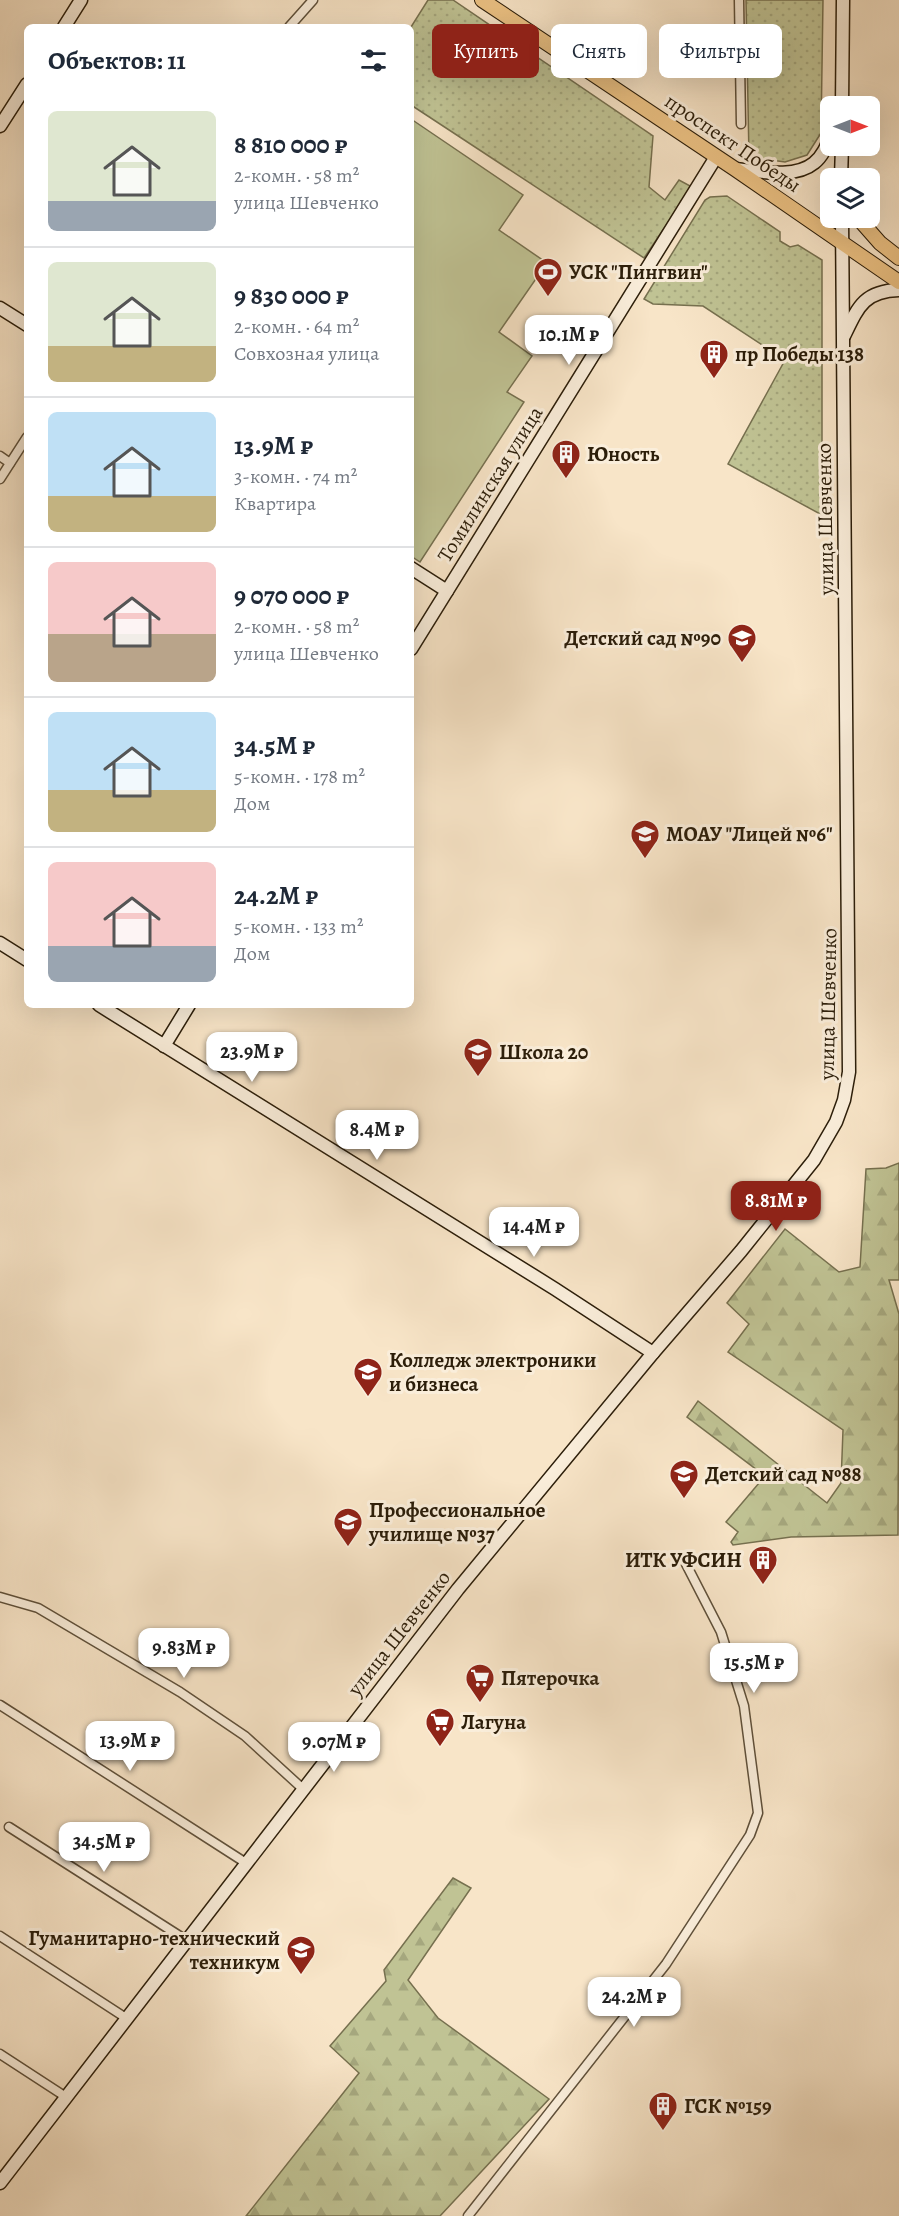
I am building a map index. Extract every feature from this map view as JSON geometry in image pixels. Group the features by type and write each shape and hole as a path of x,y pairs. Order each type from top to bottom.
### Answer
{"main road":[{"path":"66,24 81,0"},
{"name":"проспект Победы","path":"482,0 899,282"},
{"path":"842,96 843,0"},
{"path":"0,126 24,89"},
{"path":"735,169 767,172 792,171 813,164 820,156"},
{"name":"Томилинская улица","path":"414,644 716,157"},
{"name":"улица Шевченко","path":"0,2181 458,1589 653,1353 741,1251 814,1160 836,1122 848,1083 842,228"},
{"path":"867,228 880,243 899,258"},
{"path":"842,339 857,309 864,301 877,294 899,290"},
{"path":"0,308 24,323"},
{"path":"414,570 447,591"},
{"path":"0,943 24,958"},
{"path":"104,1008 555,1289 653,1353"},
{"path":"164,1046 187,1008"}],"street":[{"path":"292,24 313,0"},
{"path":"739,0 741,124"},
{"path":"0,479 24,441"},
{"path":"0,456 10,463"},
{"path":"468,2216 666,1964 750,1835 758,1814 744,1706 721,1632 686,1564"},
{"path":"0,1597 38,1608 180,1692 246,1736 303,1789"},
{"path":"0,1705 246,1863"},
{"path":"9,1827 186,1940"},
{"path":"0,1936 126,2018"},
{"path":"0,2054 66,2097"}],"green space":[{"path":"428,0 453,0 488,24 432,24 432,78 539,78 539,58 551,67 551,78 568,78 653,136 649,187 665,200 679,180 692,187 644,258 414,107 414,24"},
{"path":"746,0 823,0 820,135 807,155 785,162 749,157 747,78 782,78 782,24 746,24"},
{"path":"414,121 523,195 499,230 547,263 499,332 532,356 507,392 524,402 420,562 414,558"},
{"path":"727,196 780,232 780,241 790,247 798,245 822,260 822,515 728,464 785,360 703,306 653,304 644,299 705,200 710,197"},
{"path":"899,1163 899,1280 889,1280 899,1314 898,1535 791,1537 733,1545 731,1542 738,1532 726,1522 765,1476 687,1417 698,1401 827,1503 841,1483 843,1430 728,1352 749,1324 727,1303 785,1229 839,1272 860,1267 866,1169 886,1168"},
{"path":"453,1878 471,1888 408,1980 438,2018 549,2099 440,2216 246,2216 359,2073 330,2046 386,1981 384,1970"}],"place":[{"name":"УСК \"Пингвин\"","path":"548,298"},
{"name":"пр Победы 138","path":"714,380"},
{"name":"Юность","path":"566,480"},
{"name":"Детский сад №90","path":"742,664"},
{"name":"МОАУ \"Лицей №6\"","path":"645,860"},
{"name":"Школа 20","path":"478,1078"},
{"name":"Колледж электроники и бизнеса","path":"368,1398"},
{"name":"Детский сад №88","path":"684,1500"},
{"name":"Профессиональное училище №37","path":"348,1548"},
{"name":"ИТК УФСИН","path":"763,1586"},
{"name":"Пятерочка","path":"480,1704"},
{"name":"Лагуна","path":"440,1748"},
{"name":"Гуманитарно-технический техникум","path":"301,1976"},
{"name":"ГСК №159","path":"663,2132"}]}
